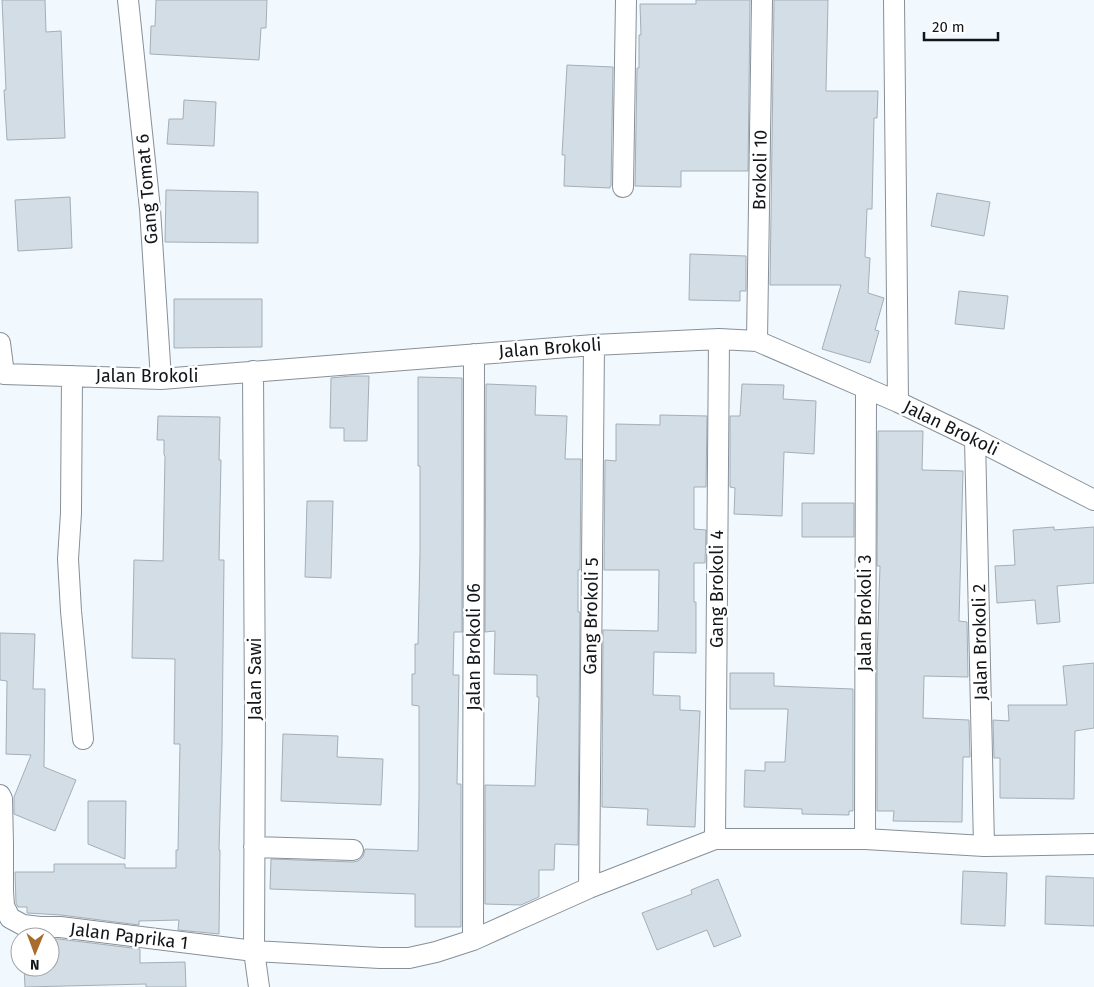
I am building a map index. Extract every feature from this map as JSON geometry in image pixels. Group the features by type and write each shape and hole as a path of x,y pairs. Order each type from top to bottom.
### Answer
{"street":[{"name":"Gang Tomat 6","path":"128,0 150,209 161,379"},
{"path":"623,187 626,0"},
{"name":"Brokoli 10","path":"757,341 762,0"},
{"path":"894,0 898,402"},
{"name":"Jalan Brokoli","path":"0,343 2,374 161,379 594,345 719,339 757,341 898,402 1094,500"},
{"name":"Gang Brokoli 4","path":"715,839 719,339"},
{"name":"Gang Brokoli 5","path":"589,888 594,345"},
{"name":"Jalan Brokoli 06","path":"473,940 474,354"},
{"name":"Jalan Sawi","path":"253,372 254,951 259,987"},
{"path":"72,376 71,513 68,559 83,739"},
{"name":"Jalan Brokoli 3","path":"865,839 866,388"},
{"name":"Jalan Brokoli 2","path":"975,439 984,846"},
{"name":"Jalan Paprika 1","path":"0,795 2,799 4,844 4,906 10,918 24,925 40,928 60,927 254,951 380,958 409,958 436,952 473,940 589,888 715,839"},
{"path":"715,839 865,839 984,846 1094,844"},
{"path":"254,847 353,850"}],"building":[{"path":"2,0 45,0 46,32 61,31 65,138 7,140"},
{"path":"156,0 267,0 266,28 261,28 259,60 150,54 151,26 155,26"},
{"path":"696,0 750,0 748,171 681,171 681,187 635,186 637,68 639,68 639,35 641,35 640,4 696,4"},
{"path":"774,0 828,0 826,91 878,91 877,118 874,118 872,209 867,209 865,257 870,258 868,293 884,298 875,330 879,331 870,363 822,349 841,285 770,285"},
{"path":"567,65 613,67 610,188 564,186 565,155 562,155"},
{"path":"184,100 216,102 214,146 167,144 169,119 183,119"},
{"path":"166,190 258,192 258,243 165,242"},
{"path":"937,193 990,202 984,236 931,226"},
{"path":"70,197 72,248 18,251 15,200"},
{"path":"690,254 746,256 746,291 740,291 740,301 689,300"},
{"path":"959,291 1008,296 1004,329 955,324"},
{"path":"174,299 262,299 262,347 174,348"},
{"path":"369,376 367,441 344,441 344,428 330,428 331,378"},
{"path":"418,377 462,378 462,632 454,632 453,675 459,675 457,784 461,784 461,927 415,927 415,894 270,889 271,859 353,862 363,857 365,849 418,851 419,706 412,705 412,674 415,674 415,644 418,644 420,553"},
{"path":"486,384 536,386 535,415 567,416 565,459 581,459 580,570 578,570 578,612 580,612 578,845 555,844 554,870 539,870 539,897 521,905 485,904 485,785 535,786 539,697 537,697 537,675 494,674 495,631 485,632"},
{"path":"742,384 784,385 783,399 816,401 814,454 784,452 782,516 734,514 735,488 730,487 730,416 740,416"},
{"path":"660,415 707,416 706,487 694,487 694,529 706,530 705,563 694,563 696,653 654,652 653,695 680,696 680,710 700,711 695,827 647,825 648,809 602,807 603,630 658,631 659,570 604,570 605,460 616,461 616,424 660,425"},
{"path":"158,416 220,417 219,560 224,560 219,934 178,930 179,920 139,921 139,925 61,915 27,913 27,907 18,907 16,903 15,872 54,872 54,864 125,864 125,868 176,868 180,744 174,744 175,659 132,658 134,560 163,561 165,456 164,440 157,440"},
{"path":"878,431 923,431 922,470 963,471 959,621 967,622 968,677 924,676 923,718 969,720 970,757 963,757 962,822 893,821 894,811 877,811 877,659 880,566 877,566"},
{"path":"307,501 333,501 331,578 305,577"},
{"path":"802,503 854,503 854,537 802,537"},
{"path":"1054,527 1054,530 1094,527 1094,583 1057,586 1060,622 1037,624 1035,600 997,603 995,566 1015,565 1013,530"},
{"path":"0,633 35,634 33,689 45,689 44,767 76,780 55,831 14,814 14,797 31,755 6,754 7,681 0,680"},
{"path":"1094,663 1094,728 1075,731 1074,799 1000,798 1000,758 994,758 993,720 1009,721 1008,705 1067,705 1063,666"},
{"path":"730,673 774,673 774,686 853,689 853,811 849,811 849,815 802,814 802,809 744,807 745,770 765,771 765,762 785,762 788,709 730,709"},
{"path":"283,734 338,736 337,757 383,759 381,805 281,801"},
{"path":"88,801 126,801 125,859 88,844"},
{"path":"963,871 1007,873 1005,926 961,924"},
{"path":"1046,876 1094,878 1094,926 1045,924"},
{"path":"718,879 741,936 714,947 707,930 657,950 642,913 692,894 691,890"},
{"path":"60,939 140,949 140,963 185,962 186,987 146,987 146,984 25,987 24,977 60,977"}]}
